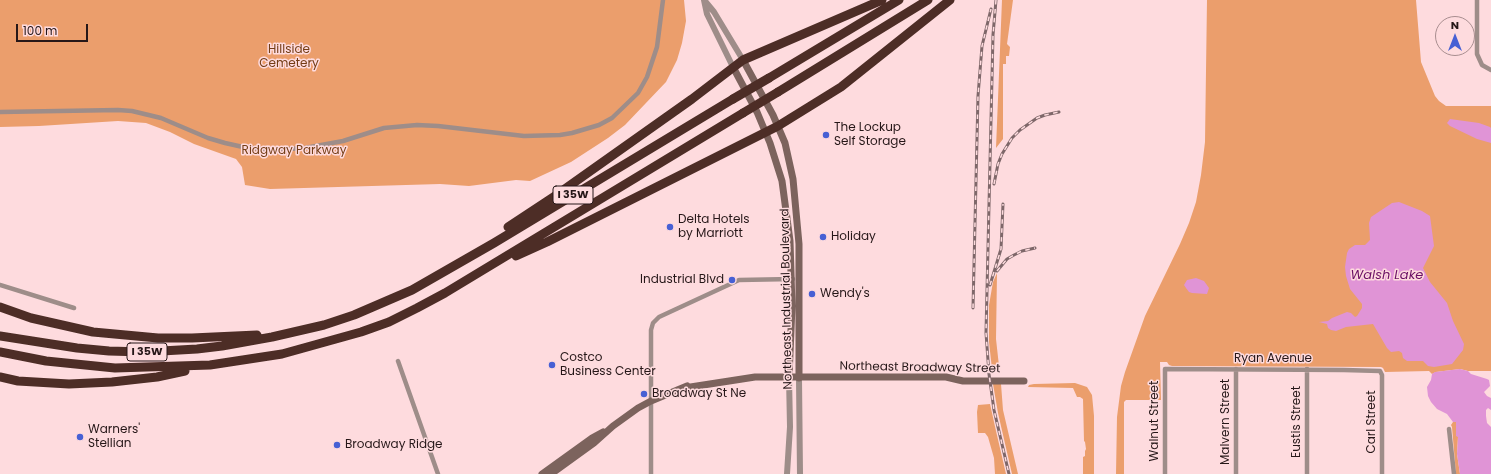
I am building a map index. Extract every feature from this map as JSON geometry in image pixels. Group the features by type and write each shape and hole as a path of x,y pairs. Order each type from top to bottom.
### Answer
{"highway":[{"path":"412,290 555,196 719,79 743,60 882,0"},
{"name":"I 35W","path":"0,336 77,348 144,352 222,346 294,332 354,315 412,290 899,0"},
{"name":"I 35W","path":"0,352 46,361 115,368 210,365 282,354 361,332 389,322 417,308 480,272 928,0"},
{"path":"480,272 547,242 778,126 841,87 950,0"},
{"path":"0,307 31,318 93,332 158,338 226,337 294,332"},
{"path":"0,377 18,381 69,384 112,382 157,377 210,365"}],"main road":[{"name":"Northeast Industrial Boulevard","path":"743,60 769,105 778,126 785,143 793,179 799,231 799,378"},
{"name":"Northeast Industrial Boulevard","path":"733,67 766,132 776,158 786,203 790,241 791,279 789,377"},
{"name":"Northeast Broadway Street","path":"551,474 599,439 605,432 625,417 651,401 684,388 747,377 946,377 963,381 1022,381"},
{"name":"Northeast Broadway Street","path":"542,474 601,432 605,432"}],"street":[{"path":"0,112 132,111 161,118 208,138 243,147 271,150 305,148 344,141 384,128 417,125 524,136 572,133 588,129 612,118 638,93 647,77 657,47 663,0"},
{"path":"704,0 714,12 743,60"},
{"path":"704,0 707,14 733,67"},
{"path":"1477,0 1477,54 1482,65 1491,70"},
{"path":"651,474 651,330 655,320 739,280 799,278"},
{"path":"0,285 74,308"},
{"path":"398,361 438,474"},
{"name":"Ryan Avenue","path":"1165,369 1307,369 1380,371"},
{"name":"Walnut Street","path":"1165,369 1165,474"},
{"name":"Malvern Street","path":"1236,369 1236,474"},
{"name":"Eustis Street","path":"1307,369 1307,474"},
{"name":"Carl Street","path":"1380,371 1382,375 1382,474"},
{"name":"Northeast Industrial Boulevard","path":"787,474 790,427 789,377"},
{"name":"Northeast Industrial Boulevard","path":"799,378 800,474"},
{"path":"1449,429 1454,474"}],"green space":[{"name":"Hillside Cemetery","path":"0,0 684,0 686,21 677,60 666,82 625,125 571,162 530,181 516,180 469,186 440,184 270,189 245,185 242,167 236,159 194,144 170,132 146,123 118,121 0,127"},
{"path":"1002,0 1013,0 1007,44 1010,47 1009,56 1006,56 1006,64 1003,64 1003,139 996,148"},
{"path":"1207,0 1416,0 1421,62 1435,96 1446,106 1491,106 1491,371 1468,371 1460,369 1436,372 1432,374 1429,371 1385,372 1381,367 1172,366 1167,362 1160,362 1161,400 1126,400 1124,402 1124,474 1116,474 1117,417 1121,386 1125,372 1145,316 1180,244 1196,202 1205,142"},
{"path":"997,273 996,339 999,366 996,369 992,369 989,342 989,305 993,282"},
{"path":"1075,383 1087,387 1092,395 1094,416 1094,474 1083,474 1083,457 1085,456 1086,449 1084,441 1083,399 1077,397 1073,388 1028,387 1029,385 1034,384"},
{"path":"993,384 1001,384 1003,410 1018,474 1012,474"},
{"path":"990,404 1006,474 995,474 994,458 988,437 985,433 978,433 978,405"},
{"path":"1453,422 1456,422 1458,437 1457,454 1460,474 1456,474 1451,425"}],"water":[{"path":"1450,119 1479,123 1490,127 1491,143 1477,139 1450,126 1447,123"},
{"name":"Walsh Lake","path":"1399,202 1422,211 1430,216 1434,246 1423,268 1430,282 1447,303 1453,321 1464,344 1463,350 1452,364 1434,367 1428,366 1423,361 1407,361 1403,358 1402,353 1399,351 1391,352 1387,348 1373,324 1346,327 1336,331 1328,328 1327,324 1319,322 1328,321 1347,312 1351,313 1355,317 1357,316 1362,308 1362,304 1350,289 1346,276 1345,267 1347,253 1349,249 1355,245 1365,245 1370,240 1369,223 1371,217 1392,203"},
{"path":"1196,278 1204,281 1209,288 1207,294 1192,293 1186,288 1184,285 1187,280"},
{"path":"1460,369 1489,380 1490,386 1484,392 1491,398 1491,410 1488,408 1486,410 1486,416 1487,423 1491,427 1491,474 1460,474 1457,454 1458,437 1456,436 1456,422 1453,422 1447,414 1437,409 1428,396 1427,387 1431,380 1432,374 1435,372"}],"railway":[{"path":"996,0 993,35 986,333 989,374 994,410 1009,474"},
{"path":"973,308 978,96 982,46 991,9"},
{"path":"994,184 998,164 1002,154 1012,138 1020,130 1037,118 1059,112"},
{"path":"990,285 1001,249 1003,204"},
{"path":"997,271 1007,259 1022,251 1035,248"}],"place":[{"name":"The Lockup Self Storage","path":"826,135"},
{"name":"Delta Hotels by Marriott","path":"670,227"},
{"name":"Holiday","path":"823,237"},
{"name":"Industrial Blvd","path":"732,280"},
{"name":"Wendy's","path":"812,294"},
{"name":"Costco Business Center","path":"552,365"},
{"name":"Broadway St Ne","path":"644,394"},
{"name":"Warners' Stellian","path":"80,437"},
{"name":"Broadway Ridge","path":"337,445"}],"park label":[{"name":"Ridgway Parkway","path":"294,151"}]}
